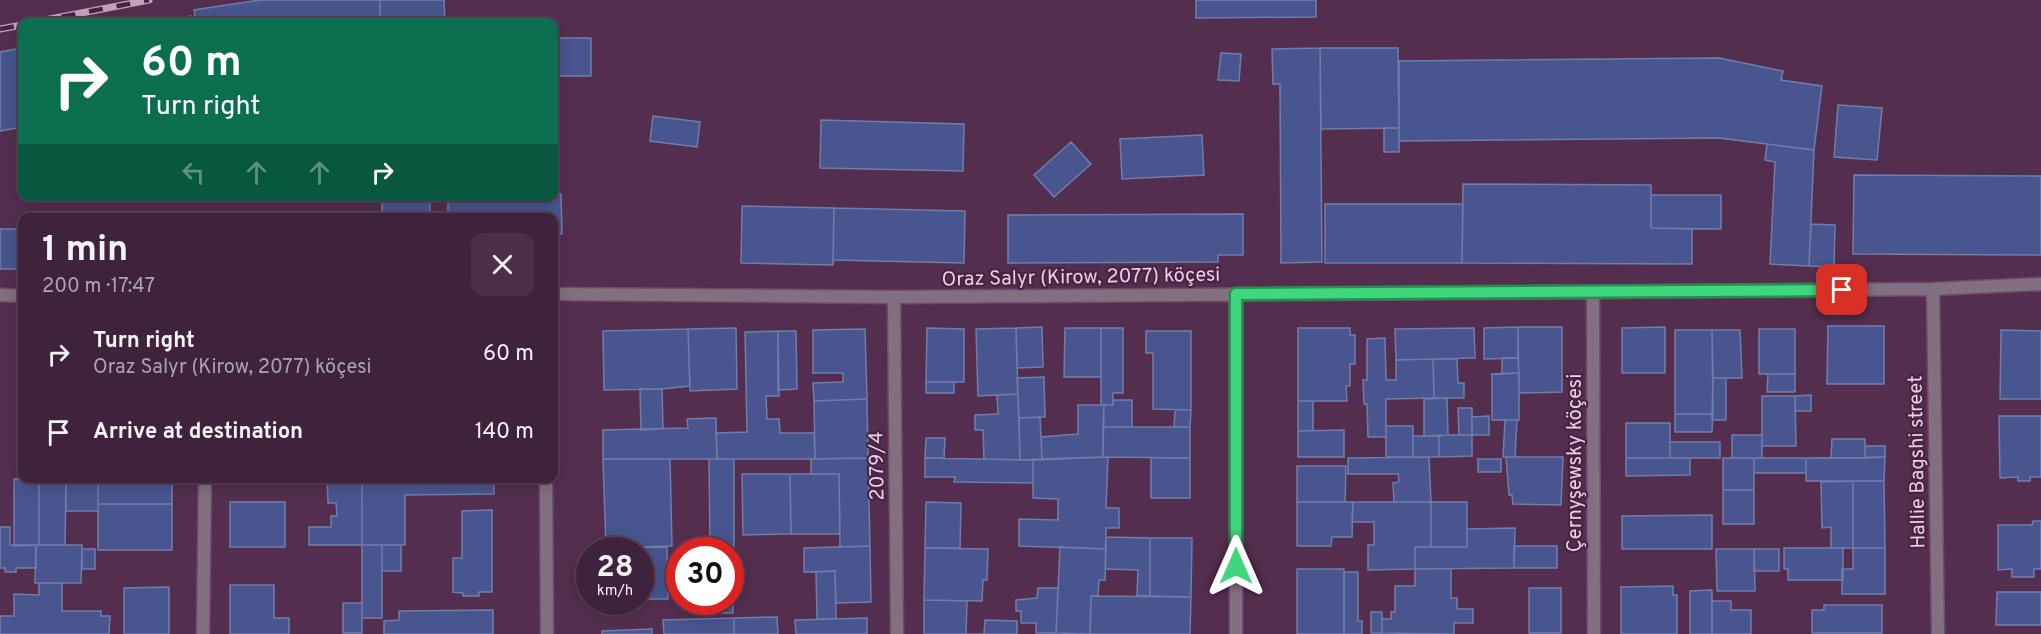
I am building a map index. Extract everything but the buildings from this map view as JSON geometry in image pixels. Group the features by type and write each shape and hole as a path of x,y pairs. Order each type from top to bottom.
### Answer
{"street":[{"name":"Oraz Salyr (Kirow, 2077) köçesi","path":"558,294 894,297 1933,289 2041,284"},
{"name":"Hallie Bagshi street","path":"1933,289 1938,634"},
{"name":"Çernyşewsky köçesi","path":"1593,292 1594,634"},
{"path":"1236,294 1236,634"},
{"path":"0,295 18,296"},
{"name":"2079/4","path":"894,297 897,634"},
{"path":"202,634 205,483"},
{"path":"546,483 547,634"}],"railway":[{"path":"55,18 149,0"},
{"path":"0,29 18,26"}],"route":[{"path":"1236,566 1236,294 1842,290"}]}
